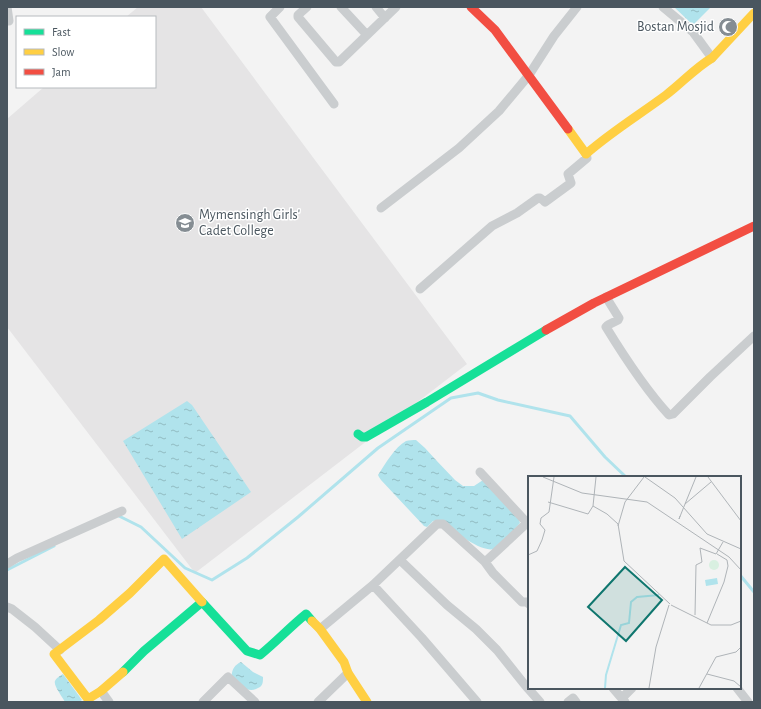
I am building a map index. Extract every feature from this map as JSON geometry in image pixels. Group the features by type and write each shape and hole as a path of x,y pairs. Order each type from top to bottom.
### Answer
{"street":[{"path":"7,7 9,21 7,21"},
{"path":"280,7 270,17 334,104"},
{"path":"307,7 298,15 298,17 336,62 339,62 396,7"},
{"path":"341,7 368,35"},
{"path":"376,7 385,18"},
{"path":"420,289 492,226 517,213 538,198 546,202 571,183 568,174 587,158 586,154 495,30 471,7"},
{"path":"382,208 459,148 499,111 528,75 554,36 576,7"},
{"path":"663,7 693,32 712,58"},
{"path":"586,154 602,140 666,94 712,58 754,13"},
{"path":"358,434 362,437 366,437 428,402 527,341 594,303 754,226"},
{"path":"606,297 619,318 606,327 620,350 656,401 669,415 673,414 754,336"},
{"path":"480,472 528,524 485,562"},
{"path":"7,564 17,558 122,511"},
{"path":"320,629 373,585 437,524 443,524 485,562 493,573 522,602 528,603"},
{"path":"202,602 144,651 121,674 101,691 88,699 54,654 99,620 164,559 247,651 260,655 306,614 320,629 344,662 348,673 367,702"},
{"path":"400,560 497,650 528,688"},
{"path":"373,585 422,638 477,702"},
{"path":"7,607 12,609 35,627 60,650"},
{"path":"318,702 348,673"},
{"path":"203,702 228,677 254,702"},
{"path":"529,689 540,702"},
{"path":"614,689 623,700 631,689"},
{"path":"738,689 748,702"},
{"path":"101,691 109,702"},
{"path":"568,702 573,698 576,702"}],"shaded area":[{"name":"Mymensingh Girls' Cadet College","path":"138,7 201,7 467,364 195,573 7,327 7,119 43,88 156,88 156,16 127,16"}],"water":[{"path":"674,7 711,7 693,25"},
{"path":"187,401 192,405 251,492 182,539 123,441"},
{"path":"416,440 455,480 463,486 474,486 483,480 518,517 520,523 496,548 483,548 475,545 439,520 433,521 427,527 424,526 381,480 378,475 394,451 406,441"},
{"path":"241,662 253,672 263,677 260,687 254,690 247,689 232,678 234,668"},
{"path":"63,674 82,700 79,702 65,702 58,692 55,681"}],"waterway":[{"path":"117,515 141,527 185,568 212,580 247,558 298,517 378,448 451,398 478,393 498,400 570,416 605,457 625,476"},
{"path":"7,570 54,546"},
{"path":"741,576 754,592"}],"traffic: fast":[{"path":"358,434 362,437 366,437 546,330"},
{"path":"123,672 144,651 202,602 247,651 260,655 306,614 312,621"}],"traffic: slow":[{"path":"568,129 586,154 615,131 666,95 700,66 712,58 754,13"},
{"path":"123,672 101,691 88,699 54,654 99,620 130,593 164,559 202,602"},
{"path":"312,621 320,629 344,662 348,673 367,702"}],"traffic: jam":[{"path":"471,7 495,30 568,129"},
{"path":"546,330 594,303 754,226"}],"place":[{"name":"Bostan Mosjid","path":"728,27"},
{"name":"Mymensingh Girls' Cadet College","path":"185,223"}]}
